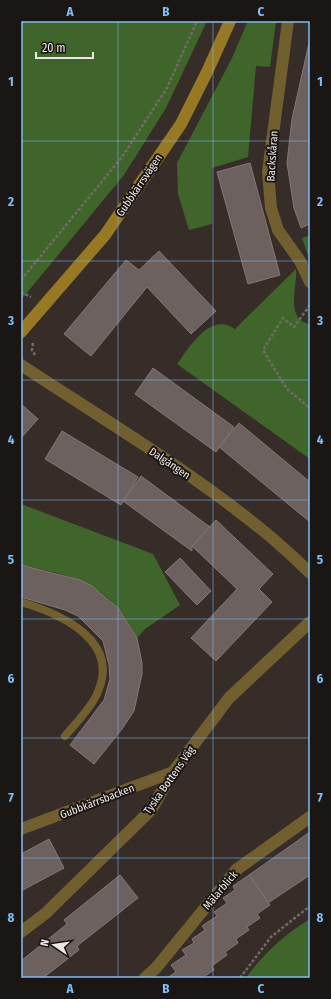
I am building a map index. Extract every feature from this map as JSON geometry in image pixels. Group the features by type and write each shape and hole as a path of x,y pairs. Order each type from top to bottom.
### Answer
{"street":[{"name":"Gubbkärrsvägen","path":"21,332 105,235 181,124 230,21"},
{"name":"Backskåran","path":"288,21 268,172 271,208 278,230 300,261 310,282"},
{"name":"Dalgången","path":"21,365 111,423 221,498 273,538 310,573"},
{"name":"Tyska Bottens Väg","path":"21,932 46,912 151,810 173,772 229,698 310,622"},
{"name":"Gubbkärrsbacken","path":"21,830 173,772"},
{"name":"Mälarblick","path":"145,978 156,968 236,870 310,817"}],"lane":[{"path":"21,602 49,610 78,627 97,648 103,672 97,695 65,736"}],"path":[{"path":"21,280 122,157 167,88 197,21"},
{"path":"310,304 294,327 284,318 263,350 287,389 310,408"},
{"path":"240,978 271,938 310,906"}],"green space":[{"path":"21,21 207,21 166,108 124,175 21,300"},
{"path":"248,21 276,21 270,67 256,66 248,157 212,168 212,224 189,230 178,194 177,163 231,60"},
{"path":"310,235 310,261 302,238"},
{"path":"296,269 295,309 297,316 302,321 310,324 310,459 177,364 194,341 209,328 217,325 226,325 235,329"},
{"path":"21,504 153,554 180,605 145,629 137,638 115,605 90,585 60,574 21,565"},
{"path":"310,919 310,978 246,978 275,945"}],"building":[{"path":"309,43 310,224 301,228 294,208 287,163 292,119"},
{"path":"250,163 280,275 248,284 217,172"},
{"path":"159,251 216,311 191,334 147,287 91,356 64,334 126,260 139,270"},
{"path":"153,368 234,427 216,452 135,394"},
{"path":"21,404 38,419 21,438"},
{"path":"239,423 310,482 310,522 219,447"},
{"path":"62,431 138,477 121,505 45,459"},
{"path":"141,476 210,527 192,546 192,551 123,501"},
{"path":"216,520 273,574 259,589 272,602 216,661 191,638 237,589 192,546"},
{"path":"180,558 211,591 197,605 165,572"},
{"path":"21,565 80,580 92,586 118,608 137,638 142,663 142,674 134,711 122,729 94,764 70,745 104,700 110,679 109,665 103,641 78,616 65,610 21,597"},
{"path":"310,832 310,875 268,903 249,875"},
{"path":"49,839 64,868 21,891 21,854"},
{"path":"120,875 138,898 77,946 79,950 43,978 21,978 21,961 67,924 64,920"},
{"path":"249,875 270,905 257,914 260,918 247,927 249,930 236,939 238,943 225,952 227,955 212,966 214,970 202,978 167,978 176,972 171,965 186,955 182,950 194,943 192,939 205,930 202,926 217,916 214,912 227,903 223,898 235,890 233,886"}]}
